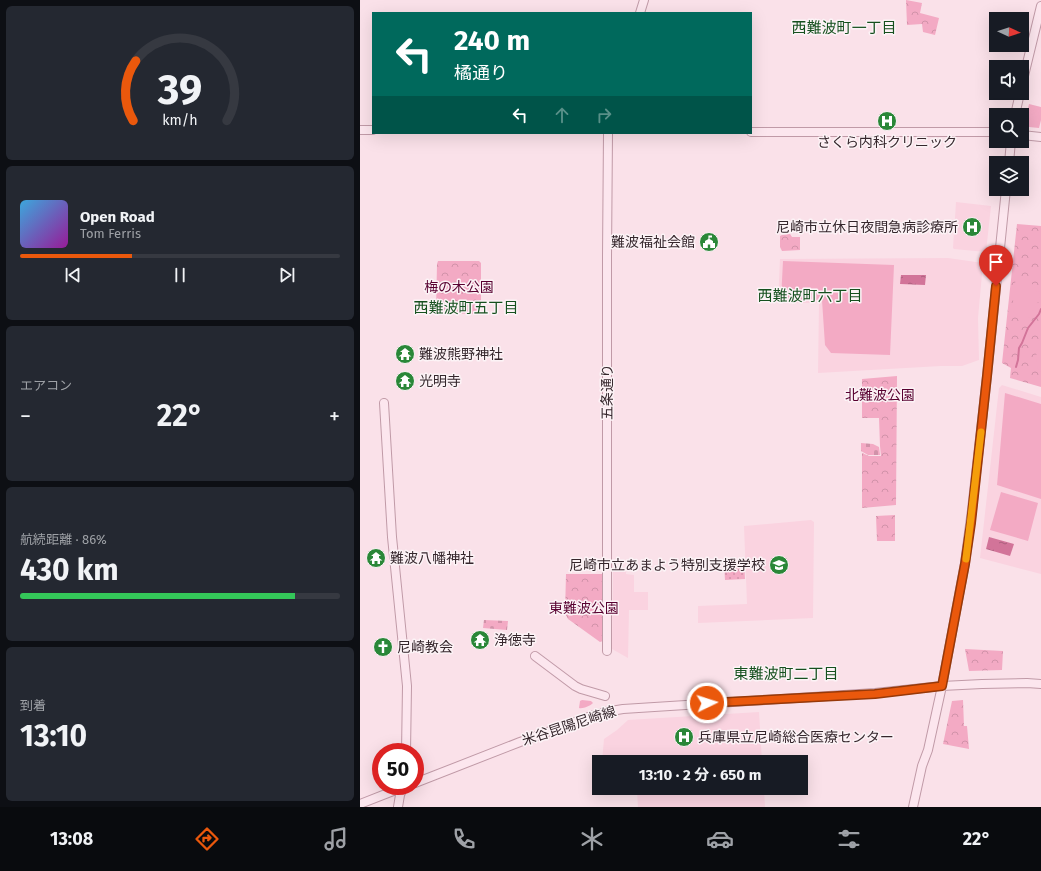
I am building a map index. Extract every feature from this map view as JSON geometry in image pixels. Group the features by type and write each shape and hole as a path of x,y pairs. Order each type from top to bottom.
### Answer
{"street":[{"path":"640,12 644,0"},
{"path":"1028,60 1041,6"},
{"path":"360,130 372,130"},
{"path":"752,132 989,132"},
{"name":"五条通り","path":"606,651 608,134"},
{"path":"1029,136 1041,137"},
{"path":"913,807 922,766 928,750 942,686 965,564 971,523 1005,196"},
{"path":"384,403 392,537 407,683 406,743"},
{"path":"535,656 575,686 594,694 605,696"},
{"name":"米谷昆陽尼崎線","path":"424,780 594,715 623,709 875,694 942,686 998,683 1041,684"},
{"path":"360,804 382,795"},
{"path":"398,807 400,795"}],"shaded area":[{"name":"尼崎市立休日夜間急病診療所","path":"956,202 991,206 986,252 953,248"},
{"path":"948,258 983,263 978,318 979,360 962,366 818,373 819,303 778,303 780,259"},
{"path":"1002,385 1041,397 1041,574 980,558 999,388"},
{"name":"尼崎市立あまよう特別支援学校","path":"811,520 814,522 813,618 698,623 698,606 747,604 744,526"},
{"path":"613,568 626,569 626,574 634,575 634,592 648,592 648,610 629,610 628,658 612,649"},
{"name":"兵庫県立尼崎総合医療センター","path":"759,712 762,755 603,755 604,739 628,720"},
{"path":"637,795 764,795 765,807 638,807"}],"green space":[{"path":"906,0 922,3 920,13 939,18 935,35 923,32 922,24 907,25"},
{"path":"1029,104 1041,107 1041,120 1039,128 1029,127"},
{"path":"1017,224 1041,226 1041,387 1010,378 1011,368 1002,363"},
{"path":"790,234 792,237 800,237 800,250 782,251 780,247 780,236"},
{"name":"梅の木公園","path":"438,261 479,261 481,263 481,312 479,314 438,313 436,311"},
{"path":"783,261 894,265 890,355 831,353 825,345 822,300 781,300"},
{"path":"1016,276 1034,285 1036,291 1040,292 1039,300 1027,321 1020,318 1012,310"},
{"path":"1041,333 1041,373 1038,369 1036,359"},
{"name":"北難波公園","path":"897,376 896,505 862,508 862,453 869,456 881,456 879,418 862,418 862,379"},
{"path":"1005,393 1041,404 1041,499 997,485"},
{"path":"861,443 873,444 879,447 880,455 868,455 861,451"},
{"path":"1001,492 1038,503 1028,541 990,530"},
{"path":"895,515 895,541 877,541 876,516"},
{"path":"744,561 745,579 725,580 724,562"},
{"name":"東難波公園","path":"566,574 602,574 603,641 600,642 568,619 565,613"},
{"path":"484,620 508,621 507,630 483,628"},
{"path":"965,649 1003,651 1002,670 969,671"},
{"path":"963,700 964,726 967,726 969,749 943,744 952,701"},
{"path":"580,701 591,701 593,703 586,707 579,708"}],"water":[{"path":"901,275 926,275 925,285 900,284"},
{"path":"989,537 1014,544 1010,556 986,549"}],"waterway":[{"path":"1016,367 1019,348 1028,328 1041,309"}],"slow traffic":[{"path":"966,559 981,432"}],"place":[{"name":"さくら内科クリニック","path":"887,121"},
{"name":"尼崎市立休日夜間急病診療所","path":"972,227"},
{"name":"難波福祉会館","path":"709,242"},
{"name":"難波熊野神社","path":"405,354"},
{"name":"光明寺","path":"405,381"},
{"name":"難波八幡神社","path":"376,558"},
{"name":"尼崎市立あまよう特別支援学校","path":"779,565"},
{"name":"浄徳寺","path":"480,640"},
{"name":"尼崎教会","path":"383,647"},
{"name":"兵庫県立尼崎総合医療センター","path":"684,737"}],"district":[{"name":"西難波町一丁目","path":"844,28"},
{"name":"西難波町六丁目","path":"810,296"},
{"name":"西難波町五丁目","path":"466,308"},
{"name":"東難波町二丁目","path":"786,674"}],"route":[{"path":"707,703 875,694 942,686 965,564 971,523 996,286"}]}
